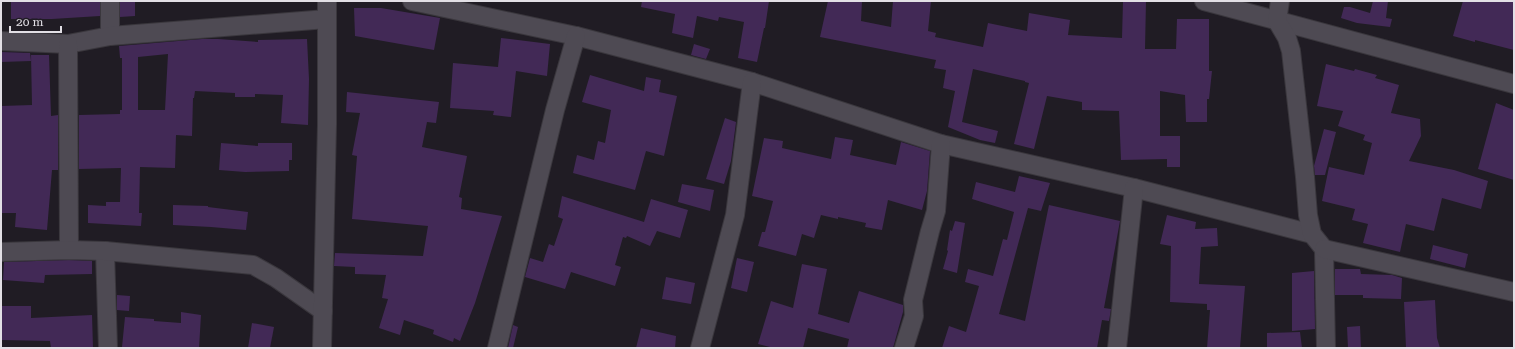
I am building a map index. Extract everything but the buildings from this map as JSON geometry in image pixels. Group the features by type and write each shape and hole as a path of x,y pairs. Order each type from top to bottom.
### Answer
{"street":[{"path":"110,1 110,36"},
{"path":"322,348 327,124 327,1"},
{"path":"412,1 576,36 752,82 941,144 1134,188 1312,234"},
{"path":"1204,1 1514,84"},
{"path":"1280,1 1277,21 1287,38 1291,51 1308,215 1312,234 1324,249 1326,348"},
{"path":"1,41 68,44 110,36 327,19"},
{"path":"497,348 556,110 576,36"},
{"path":"68,44 67,125 69,250"},
{"path":"700,348 735,215 752,82"},
{"path":"904,348 914,316 912,300 936,211 941,144"},
{"path":"1117,348 1134,188"},
{"path":"1324,249 1514,292"},
{"path":"1,252 69,250 105,251 253,265 276,278 323,311"},
{"path":"105,251 108,348"}]}
